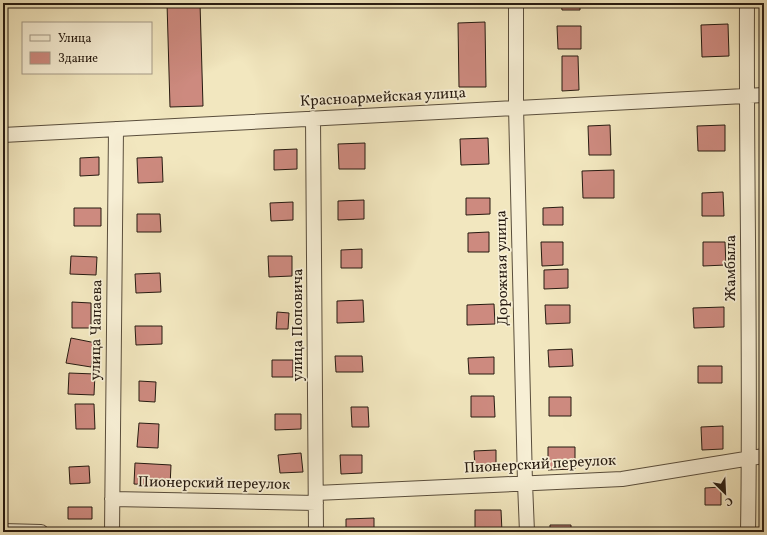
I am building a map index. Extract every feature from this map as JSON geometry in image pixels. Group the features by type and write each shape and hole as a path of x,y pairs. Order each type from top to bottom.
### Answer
{"street":[{"name":"Дорожная улица","path":"516,3 516,107 527,532"},
{"name":"Жамбыла","path":"747,3 748,532"},
{"name":"Красноармейская улица","path":"3,134 764,94"},
{"name":"улица Поповича","path":"313,118 316,532"},
{"name":"улица Чапаева","path":"112,532 116,129"},
{"name":"Пионерский переулок","path":"112,499 316,498 525,483 622,479 764,456"},
{"path":"3,531 41,532"}],"building":[{"path":"167,3 200,3 203,106 170,107"},
{"path":"561,3 580,3 580,10 562,10"},
{"path":"485,22 486,87 459,87 458,23"},
{"path":"728,24 729,56 702,57 701,25"},
{"path":"557,26 581,26 581,49 558,49"},
{"path":"562,56 578,56 579,90 562,91"},
{"path":"610,125 611,155 589,155 588,126"},
{"path":"725,125 725,151 698,151 697,126"},
{"path":"488,138 489,164 461,165 460,139"},
{"path":"365,143 365,169 339,169 338,144"},
{"path":"297,149 297,169 274,170 274,150"},
{"path":"99,157 99,175 80,176 80,158"},
{"path":"162,157 163,182 138,183 137,158"},
{"path":"614,170 614,198 583,198 582,171"},
{"path":"723,192 724,216 702,216 702,193"},
{"path":"466,198 490,198 490,214 466,215"},
{"path":"364,200 364,219 338,220 338,201"},
{"path":"293,202 293,220 271,221 270,203"},
{"path":"563,207 563,225 543,225 543,208"},
{"path":"74,208 101,208 101,226 74,226"},
{"path":"137,214 160,214 161,232 137,232"},
{"path":"489,232 489,252 468,252 468,233"},
{"path":"541,242 563,242 563,265 542,266"},
{"path":"703,242 725,242 726,265 703,266"},
{"path":"362,249 362,268 341,268 341,250"},
{"path":"71,256 97,257 96,275 70,274"},
{"path":"268,256 292,256 292,276 269,277"},
{"path":"568,269 568,288 544,289 544,270"},
{"path":"160,273 161,292 136,293 135,274"},
{"path":"363,300 364,322 337,323 337,301"},
{"path":"72,302 91,303 91,328 72,328"},
{"path":"494,304 495,324 467,325 467,305"},
{"path":"545,305 570,305 570,323 546,324"},
{"path":"724,307 724,327 694,328 693,308"},
{"path":"277,312 289,313 288,329 276,329"},
{"path":"135,326 162,326 162,344 136,345"},
{"path":"71,338 96,343 91,367 66,363"},
{"path":"572,349 573,366 549,367 548,350"},
{"path":"335,356 362,356 363,372 336,372"},
{"path":"494,357 494,374 469,374 468,358"},
{"path":"272,360 293,360 293,377 272,377"},
{"path":"698,366 722,366 722,383 698,383"},
{"path":"69,373 95,374 94,395 68,394"},
{"path":"139,381 156,382 155,402 139,401"},
{"path":"471,396 494,396 495,417 471,417"},
{"path":"549,397 571,397 571,416 549,416"},
{"path":"75,404 94,404 95,429 76,429"},
{"path":"351,407 368,407 369,427 352,427"},
{"path":"275,414 301,414 301,429 275,430"},
{"path":"139,423 159,424 158,448 137,447"},
{"path":"723,426 723,449 702,450 701,427"},
{"path":"548,447 575,447 575,469 548,470"},
{"path":"496,450 496,467 475,467 474,451"},
{"path":"301,453 303,472 280,473 278,455"},
{"path":"340,455 362,455 362,473 341,474"},
{"path":"135,463 171,465 170,486 134,484"},
{"path":"89,466 90,483 70,484 69,467"},
{"path":"721,487 721,505 705,505 705,488"},
{"path":"68,507 92,507 92,519 68,519"},
{"path":"475,510 501,510 502,532 475,532"},
{"path":"374,518 374,532 346,532 346,519"},
{"path":"550,525 571,525 571,532 550,532"},
{"path":"147,529 166,530 166,532 147,532"}]}
